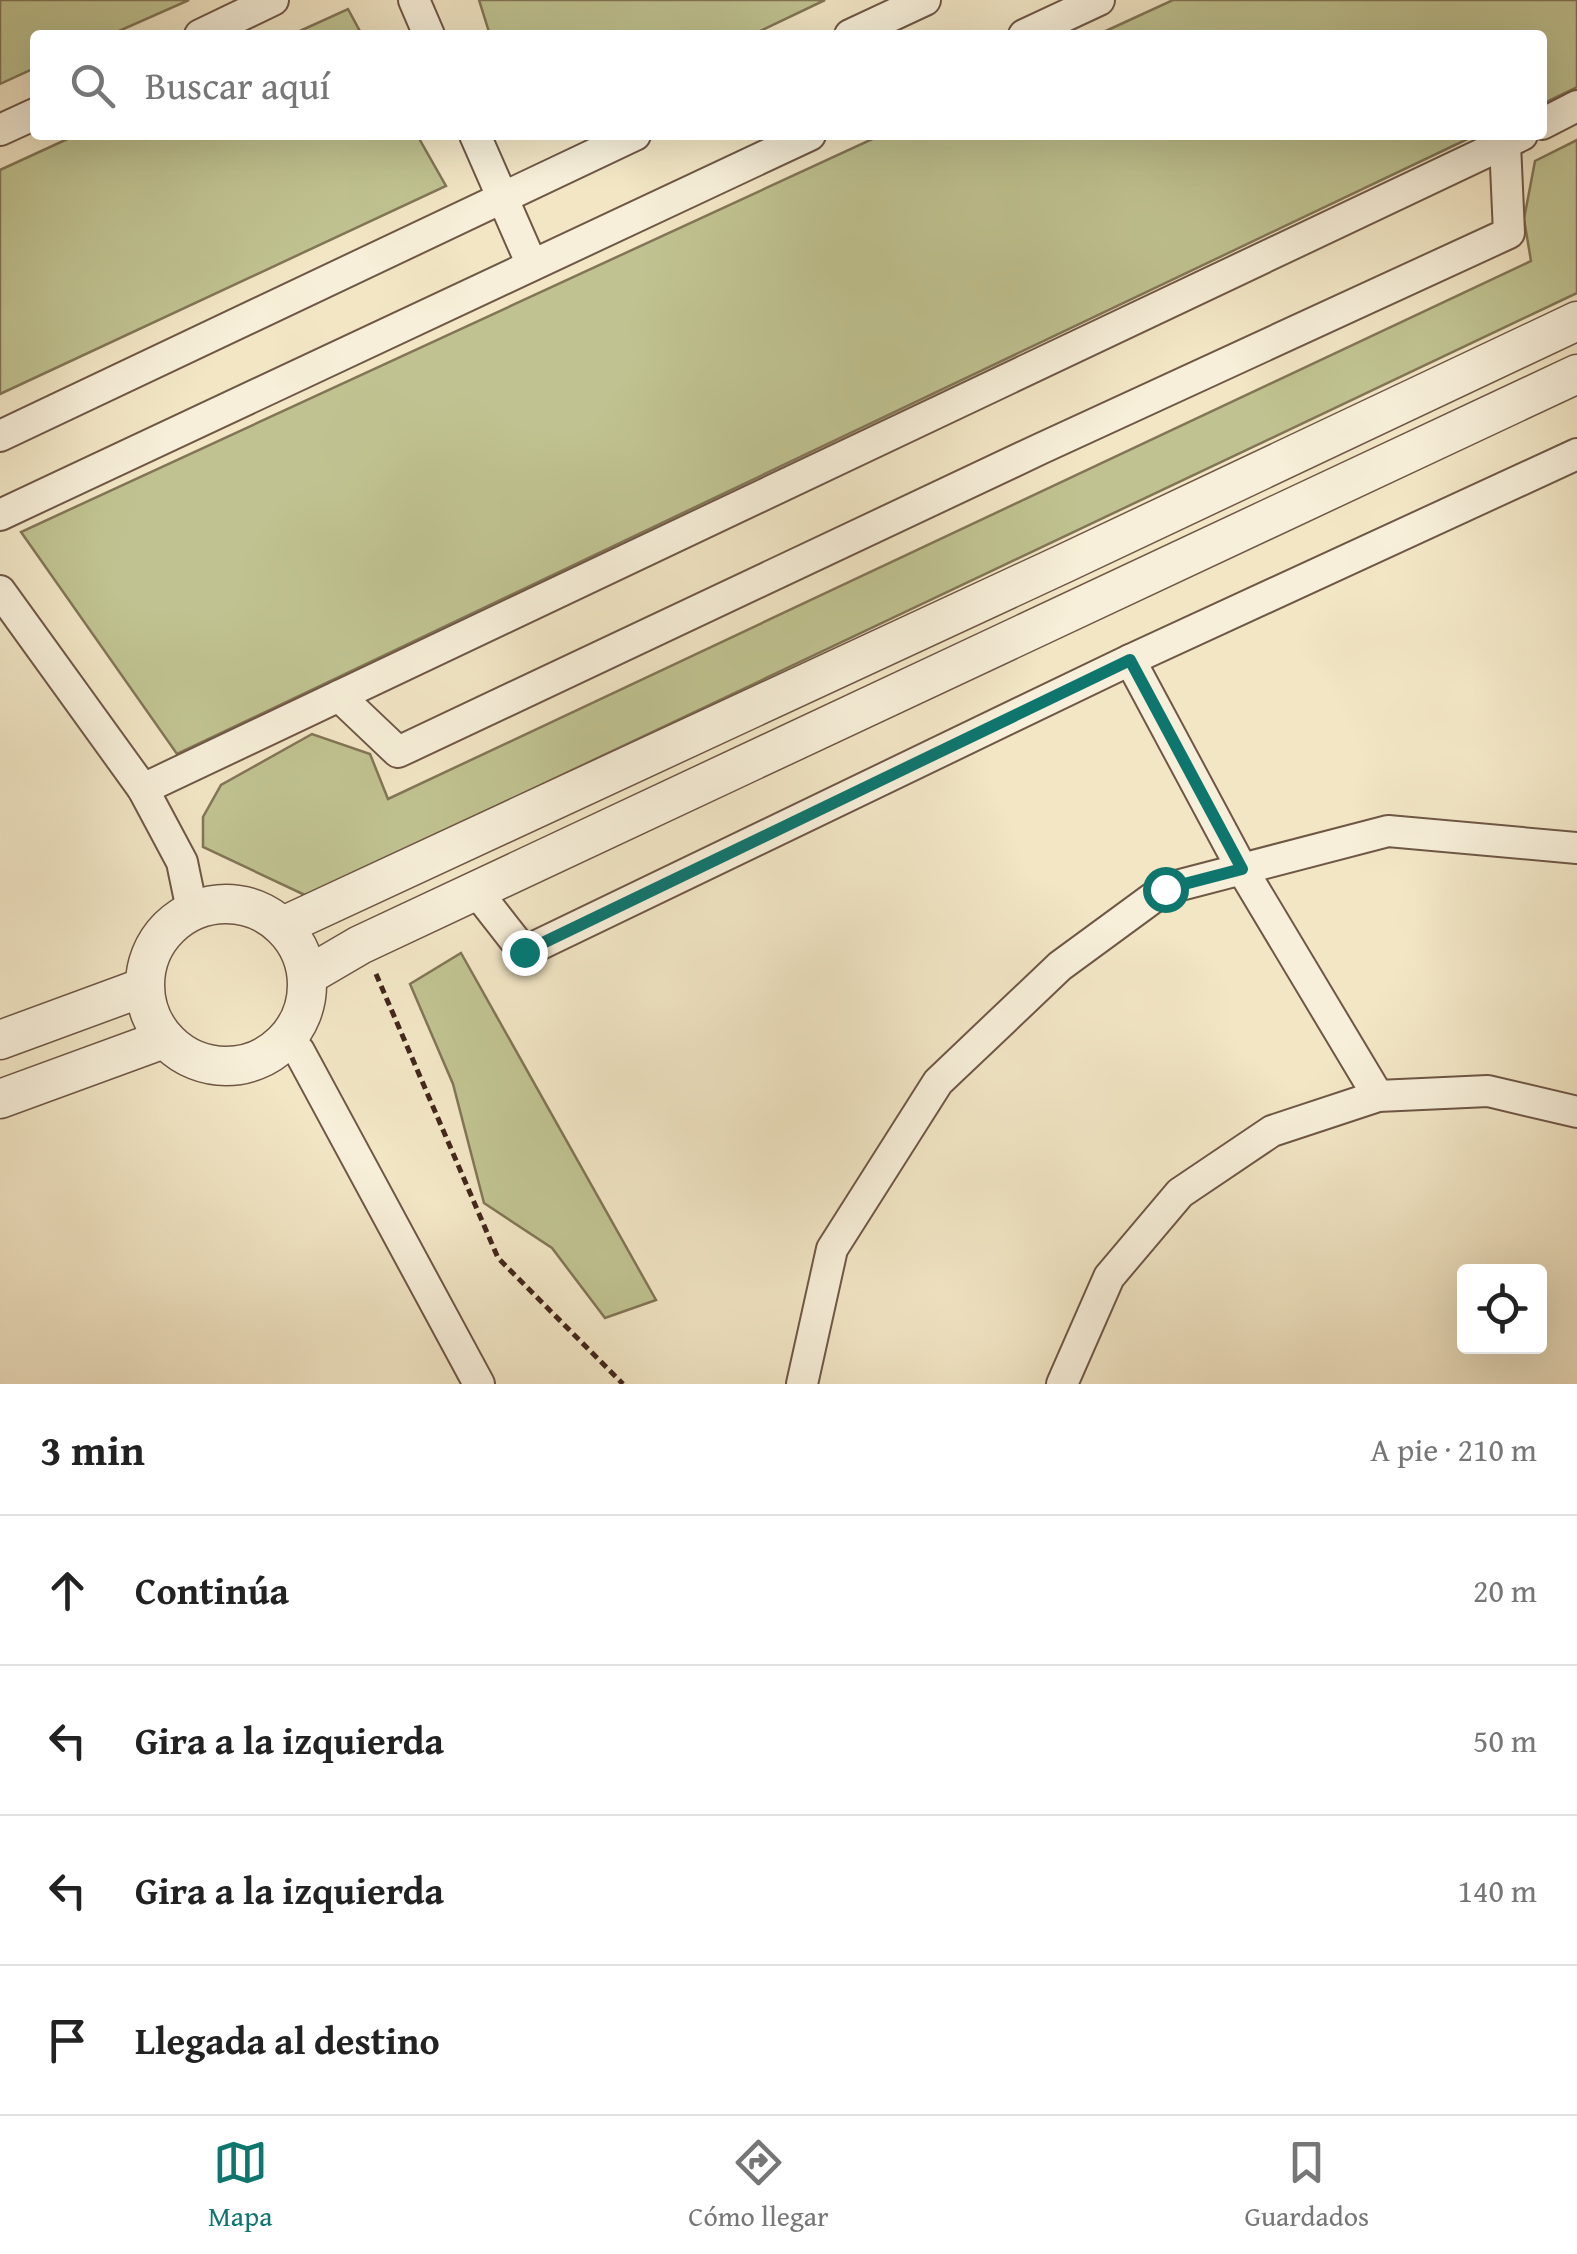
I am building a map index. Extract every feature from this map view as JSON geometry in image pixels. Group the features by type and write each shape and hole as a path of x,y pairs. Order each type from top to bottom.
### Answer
{"street":[{"path":"211,30 274,0"},
{"path":"414,0 428,30"},
{"path":"861,30 926,0"},
{"path":"1035,30 1099,0"},
{"path":"1547,121 1577,106"},
{"path":"0,130 30,116"},
{"path":"477,140 532,264"},
{"path":"0,436 624,140"},
{"path":"0,515 799,140"},
{"path":"142,790 1512,140"},
{"path":"340,696 398,752 1509,233 1514,140"},
{"path":"283,926 1065,564 1577,321"},
{"path":"307,976 360,944 1577,374"},
{"path":"477,892 524,952 1130,660 1577,454"},
{"path":"0,591 142,790 182,862 192,910"},
{"path":"1130,660 1242,869 1378,1096"},
{"path":"802,1384 832,1249 938,1082 1060,966 1165,889 1388,831 1577,848"},
{"path":"232,904 259,910 283,926 300,949 307,976 302,1016 287,1040 238,1066 214,1066 186,1057 164,1039 150,1016 144,988 152,949 169,926 192,910 232,904"},
{"path":"0,1040 144,988"},
{"path":"0,1098 164,1039"},
{"path":"287,1040 300,1051 479,1384"},
{"path":"1062,1384 1108,1277 1180,1193 1272,1131 1378,1096 1488,1092 1577,1112"}],"path":[{"path":"360,944 498,1258 623,1384"}],"green space":[{"path":"0,0 189,0 121,30 30,30 30,70 0,84"},
{"path":"479,0 825,0 762,30 488,30"},
{"path":"1173,0 1577,0 1577,87 1547,102 1547,30 1108,30"},
{"path":"348,9 359,30 302,30"},
{"path":"65,140 420,140 446,186 0,394 0,170"},
{"path":"870,140 1466,140 177,754 21,532"},
{"path":"1577,140 1577,293 307,896 203,847 203,817 221,785 312,734 370,754 388,799 1531,261 1524,219 1535,161"},
{"path":"461,953 656,1300 605,1318 552,1248 484,1203 453,1084 410,984"}],"route":[{"path":"524,952 1130,660 1242,869 1165,889"}]}
